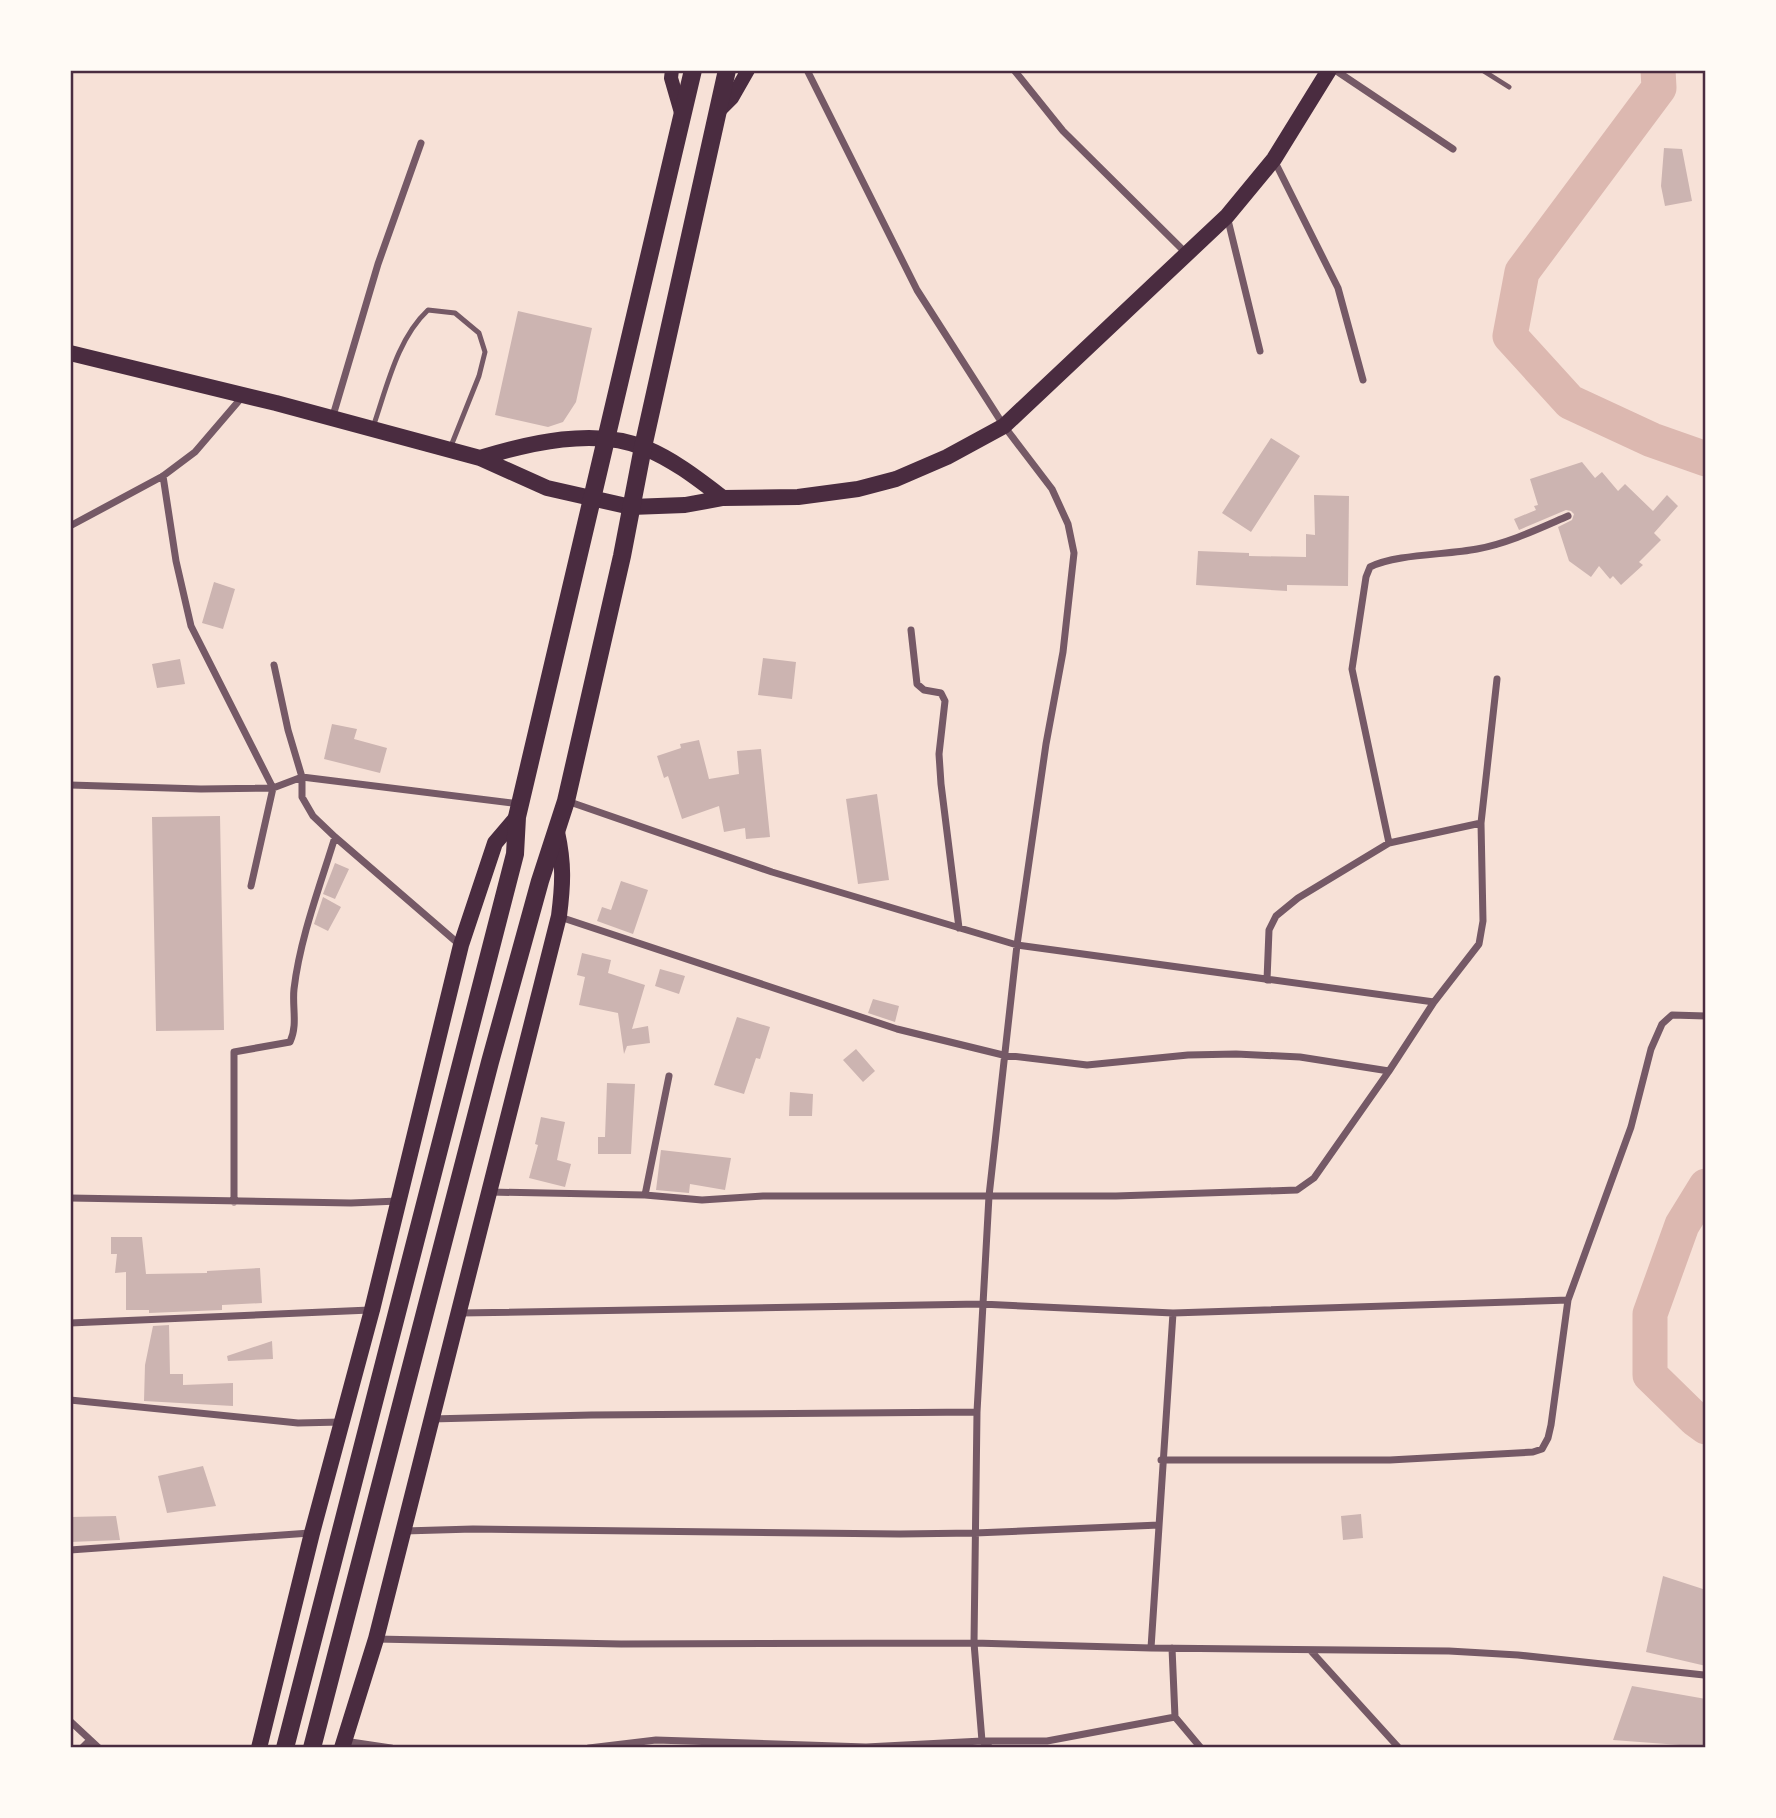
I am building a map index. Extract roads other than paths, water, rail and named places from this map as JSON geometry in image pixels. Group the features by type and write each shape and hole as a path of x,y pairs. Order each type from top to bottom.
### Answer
{"highway":[{"path":"285,1748 515,854 519,811 693,70"},
{"path":"312,1748 490,1062 540,881 566,801 727,70"}],"main road":[{"path":"672,70 671,78 682,118"},
{"path":"718,112 732,98 748,70"},
{"path":"70,353 480,458 547,488 631,508 685,505 723,498 798,497 858,489 896,479 947,457 1004,426 1227,216 1274,159 1329,70"},
{"path":"480,458 520,446 550,441 607,438 643,447 685,470 723,498"},
{"path":"260,1748 312,1533 372,1310 461,945 495,842 519,811"},
{"path":"343,1744 376,1639 456,1313 559,916 564,878 557,832"}],"street":[{"path":"807,70 917,290 1004,426 1052,489 1068,524 1074,553 1063,652 1046,744 1003,1055 981,1304 974,1643 982,1741 990,1748"},
{"path":"1014,70 1063,131 1186,254"},
{"path":"1335,70 1453,149"},
{"path":"332,419 379,264 421,143"},
{"path":"1274,159 1338,288 1363,380"},
{"path":"1227,216 1260,351"},
{"path":"70,526 163,477 195,452 243,396"},
{"path":"163,477 176,561 191,626 273,788 251,886"},
{"path":"1389,843 1352,669 1366,577 1370,567 1380,562 1449,554 1514,540 1569,516"},
{"path":"911,630 917,684 924,690 941,693 945,701 940,764 959,928"},
{"path":"274,665 288,730 302,777 302,797 313,816 461,945"},
{"path":"487,1192 645,1195 702,1200 763,1196 1129,1196 1297,1190 1314,1178 1434,1002 1479,944 1483,921 1482,823 1497,679"},
{"path":"70,785 273,788 302,777 519,811"},
{"path":"566,801 772,872 1017,945 1434,1002"},
{"path":"1267,980 1269,930 1276,916 1298,898 1389,843 1482,823"},
{"path":"234,1202 234,1052 290,1042 294,1032 294,989 305,938 335,837"},
{"path":"559,916 897,1029 1003,1055 1087,1065 1188,1055 1249,1054 1300,1057 1389,1071"},
{"path":"1161,1460 1390,1460 1533,1452 1542,1449 1552,1425 1568,1300 1632,1127 1651,1049 1662,1024 1672,1015 1706,1016"},
{"path":"645,1195 669,1076"},
{"path":"70,1198 234,1202 399,1201"},
{"path":"456,1313 981,1304 1172,1312 1568,1300"},
{"path":"70,1323 372,1310"},
{"path":"1151,1648 1172,1312"},
{"path":"70,1400 298,1423 342,1422"},
{"path":"431,1419 977,1412"},
{"path":"401,1531 473,1529 975,1533 1159,1525"},
{"path":"70,1550 312,1533"},
{"path":"376,1639 621,1644 974,1643 1463,1652 1518,1655 1704,1675"},
{"path":"1172,1648 1175,1717 1201,1748"},
{"path":"1311,1651 1399,1748"},
{"path":"589,1748 656,1740 865,1747 982,1741 1047,1741 1175,1717"},
{"path":"70,1721 99,1748"},
{"path":"82,1748 90,1740"},
{"path":"343,1744 391,1748"}],"lane":[{"path":"1482,70 1509,87"},
{"path":"372,430 405,340 414,323 428,310 455,313 479,333 485,352 479,376 450,450"}],"waterway":[{"path":"1658,70 1659,88 1522,272 1510,336 1570,402 1652,440 1706,459"},
{"path":"1706,1186 1682,1225 1650,1314 1650,1375 1706,1427"}]}
